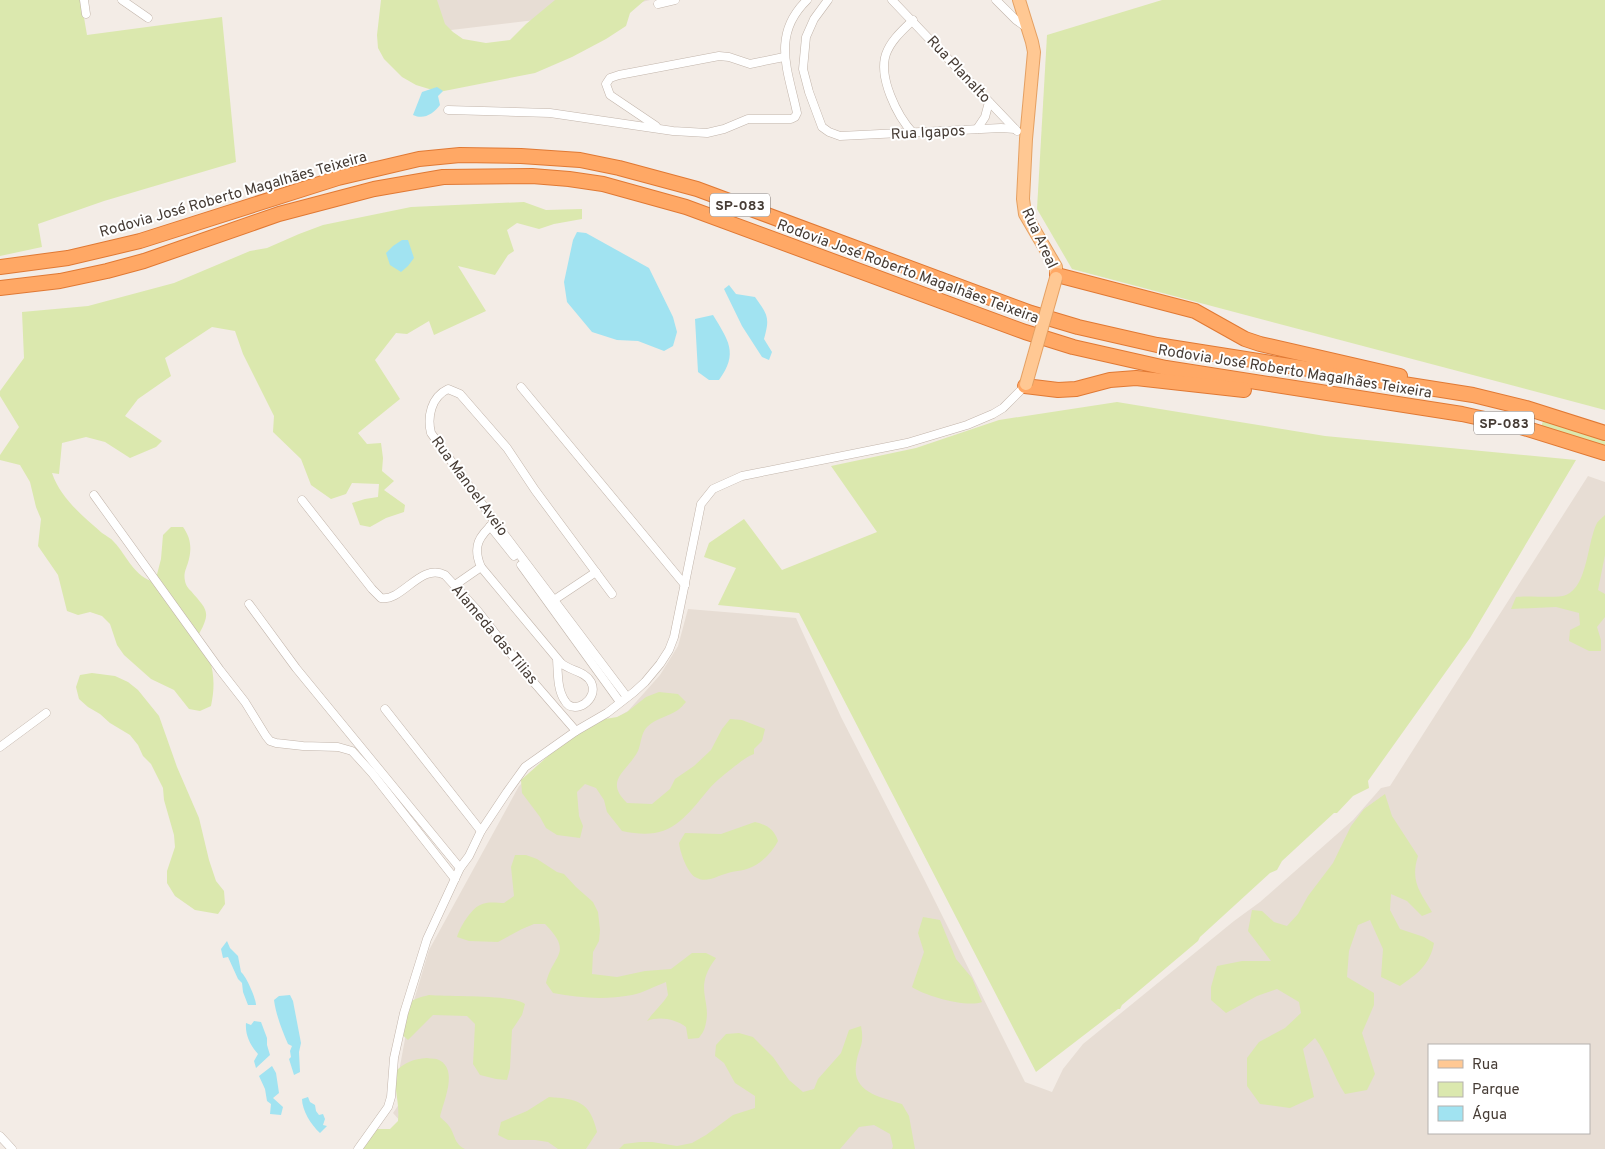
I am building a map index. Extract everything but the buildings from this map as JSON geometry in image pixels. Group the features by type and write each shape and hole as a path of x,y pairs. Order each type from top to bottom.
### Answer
{"highway":[{"name":"Rodovia José Roberto Magalhães Teixeira","path":"0,267 68,258 140,241 338,178 419,159 460,155 580,160 619,168 697,189 1031,313 1087,330 1123,339 1194,352 1473,395 1551,415 1605,433"},
{"name":"Rodovia José Roberto Magalhães Teixeira","path":"0,288 108,271 144,261 279,214 374,189 444,177 532,176 560,178 603,184 686,207 1025,332 1074,347 1199,374 1462,414 1544,434 1605,453"},
{"path":"1057,276 1195,311 1245,339 1260,344 1440,385 1473,395"},
{"path":"1026,385 1058,390 1076,389 1110,380 1136,378 1370,400"}],"main road":[{"name":"Rua Areal","path":"1019,3 1034,52 1026,138 1023,199 1025,214 1053,261 1057,276"},
{"path":"1026,385 1057,276"}],"street":[{"path":"84,0 86,14"},
{"path":"122,0 148,18"},
{"path":"658,4 675,0"},
{"path":"448,110 550,112 673,131 706,133 724,129 748,119 791,119 797,113 784,57 784,46 788,28 795,12 807,0"},
{"name":"Rua Igapos","path":"828,0 814,19 806,37 803,69 822,127 829,132 840,136 1002,128 1016,129"},
{"name":"Rua Planalto","path":"892,0 1026,138"},
{"path":"996,0 1016,20 1028,28"},
{"path":"913,20 894,38 886,53 884,75 898,114 913,133"},
{"path":"659,128 610,96 606,84 610,78 719,56 729,57 750,64 784,57"},
{"path":"977,129 984,117 989,102"},
{"path":"358,1149 388,1107 391,1097 394,1058 404,1013 427,939 460,868 506,792 525,768 607,713 645,682 669,650 674,637 702,504 713,490 742,476 936,436 1004,408 1026,385"},
{"path":"521,387 685,585"},
{"name":"Rua Manoel Aveio","path":"612,594 535,490 507,448 460,394 448,390 440,393 433,404 428,423 430,433 492,524 554,600 624,699"},
{"path":"94,495 245,702 266,736 276,743 338,747 352,751 372,773 455,879"},
{"name":"Alameda das Tilias","path":"302,500 381,598 390,598 418,579 435,572 443,573 477,610 530,678 576,732"},
{"path":"557,658 560,684 565,701 568,705 576,707 585,704 593,692 591,682 587,677 564,666 481,567 476,549 478,539 492,524 513,555 624,699"},
{"path":"455,585 481,567"},
{"path":"554,600 596,572"},
{"path":"250,604 296,668 460,868"},
{"path":"385,709 481,831"},
{"path":"0,747 46,713"},
{"path":"0,1136 12,1149"}],"shaded area":[{"path":"403,0 650,0 602,12 401,36"},
{"path":"1588,476 1605,482 1605,1149 425,1149 393,1113 402,1100 398,1077 409,1017 429,950 519,786 545,760 628,711 660,675 678,646 688,609 796,618 841,717 1025,1082 1052,1092 1063,1069 1083,1044 1260,902 1353,820 1381,788 1390,786"}],"green space":[{"path":"0,0 81,0 87,35 222,17 236,162 104,201 38,224 42,247 0,256"},
{"path":"381,0 437,0 445,24 453,32 463,39 486,43 510,40 555,0 645,0 630,13 626,26 572,57 535,73 439,92 416,85 402,77 384,59 378,48 377,35"},
{"path":"1162,0 1605,0 1605,410 1072,269 1037,209 1047,35"},
{"path":"524,202 546,210 582,209 582,219 539,229 517,223 507,230 514,251 508,255 495,275 458,266 486,311 434,335 429,321 407,334 396,333 375,360 400,399 358,433 367,444 381,443 382,471 394,481 384,490 405,505 404,512 386,518 370,527 360,525 352,503 378,497 379,484 352,483 346,494 331,499 311,485 301,459 273,432 274,416 243,354 235,331 212,327 165,358 171,376 138,399 125,416 162,441 156,447 130,458 105,442 86,437 62,443 59,474 52,473 61,491 80,513 113,541 142,576 155,582 161,559 163,535 171,527 183,527 190,542 185,583 206,611 205,620 199,634 212,669 213,696 211,706 200,711 189,709 174,690 151,679 124,655 117,645 110,624 102,616 90,612 78,615 67,611 58,575 38,546 41,519 30,482 20,465 0,460 0,455 19,427 0,396 0,391 24,358 22,312 88,306 174,283 250,251 267,248 323,225 411,207"},
{"path":"1117,402 1325,436 1576,460 1470,638 1368,781 1369,788 1353,796 1337,813 1334,813 1282,861 1277,870 1270,873 1200,937 1198,941 1122,1005 1120,1009 1036,1072 799,613 718,605 736,568 704,557 709,543 744,519 782,570 877,532 831,466 916,448 999,420"},
{"path":"1544,418 1605,437 1605,448 1541,427"},
{"path":"1605,515 1605,555 1598,590 1605,594 1605,617 1597,627 1601,640 1601,651 1589,651 1569,641 1570,630 1580,625 1579,613 1556,607 1511,609 1516,597 1562,596 1573,590 1579,583 1583,573 1597,523"},
{"path":"92,673 115,676 128,682 138,690 159,716 177,767 199,818 216,881 224,891 225,904 218,914 195,910 175,896 167,883 167,871 175,847 163,788 151,764 143,756 138,745 130,735 110,723 79,699 76,687 80,675"},
{"path":"659,692 678,694 686,702 678,710 654,722 645,729 638,751 617,782 620,795 627,803 652,804 670,789 675,779 694,766 711,750 722,729 730,719 742,720 765,729 762,741 754,749 754,754 718,780 681,820 662,831 638,833 622,831 607,812 604,800 596,788 585,784 577,792 579,816 583,826 580,838 557,835 546,828 522,793 521,780 556,749 583,729 605,719 617,717 627,712 646,697"},
{"path":"1385,794 1392,816 1418,856 1415,872 1416,879 1420,892 1432,912 1422,916 1407,901 1391,894 1390,910 1400,929 1424,937 1434,943 1432,951 1422,968 1400,986 1381,977 1383,949 1370,920 1358,925 1349,951 1347,977 1374,993 1374,1005 1362,1033 1375,1074 1367,1090 1345,1094 1315,1038 1303,1049 1314,1097 1290,1108 1260,1104 1247,1086 1247,1058 1259,1042 1285,1028 1301,1013 1299,1002 1277,989 1257,996 1226,1013 1211,1000 1211,987 1217,966 1242,961 1271,961 1248,931 1252,910 1262,911 1274,922 1287,926 1298,914 1308,896 1333,863 1351,826 1364,809"},
{"path":"755,822 770,828 778,841 761,862 747,869 730,872 708,880 699,879 689,871 684,862 679,843 685,833 721,834"},
{"path":"515,855 526,855 537,859 557,872 564,874 593,902 598,912 600,930 599,941 593,952 592,974 617,977 645,971 671,969 692,953 706,953 716,958 705,978 704,994 707,1017 705,1028 699,1038 688,1039 686,1027 672,1020 657,1019 647,1021 668,995 666,982 640,993 612,998 592,998 553,993 546,983 560,948 554,934 545,924 534,924 498,942 469,941 457,937 466,919 477,907 492,902 504,903 514,896 511,867"},
{"path":"923,917 940,920 956,959 972,978 982,1002 967,1003 946,1000 926,994 912,987 924,952 918,933"},
{"path":"429,995 494,997 525,1004 522,1015 512,1030 510,1068 507,1080 480,1075 473,1064 475,1024 467,1016 433,1015 408,1040 399,1032 404,1011 409,1003"},
{"path":"861,1026 862,1043 856,1065 856,1074 859,1082 870,1092 902,1104 909,1116 915,1149 892,1149 890,1134 874,1125 859,1127 840,1149 619,1149 624,1144 640,1142 677,1146 692,1143 733,1115 755,1108 755,1096 735,1083 724,1063 715,1056 716,1045 726,1034 739,1033 753,1037 773,1057 789,1080 803,1092 814,1089 818,1079 841,1053 849,1030"},
{"path":"427,1058 439,1060 448,1071 448,1087 440,1117 449,1126 457,1142 465,1149 360,1149 377,1129 390,1129 398,1121 395,1072 409,1062"},
{"path":"549,1097 575,1101 586,1108 597,1132 586,1149 558,1149 548,1142 508,1140 498,1135 501,1122 527,1111"}],"water":[{"path":"437,87 443,91 438,96 440,105 425,116 413,115 422,92"},
{"path":"577,232 586,233 649,268 673,317 677,332 673,346 664,351 638,341 617,340 592,332 567,302 564,282 573,240"},
{"path":"402,240 408,240 414,258 401,272 390,265 386,253"},
{"path":"729,285 736,294 755,297 763,308 767,317 764,339 772,352 769,360 762,357 742,326 724,289"},
{"path":"713,315 727,339 730,354 729,362 719,380 709,380 698,372 695,319"},
{"path":"227,941 230,948 238,956 241,972 250,987 256,1005 248,1005 242,983 238,979 228,957 223,958 221,949"},
{"path":"290,995 293,1001 301,1043 299,1052 300,1072 294,1075 289,1059 292,1046 288,1044 274,1000 279,996"},
{"path":"254,1021 261,1022 267,1038 270,1055 256,1068 254,1061 258,1054 246,1032 246,1023 251,1025"},
{"path":"272,1066 276,1073 279,1093 273,1098 283,1107 281,1115 270,1114 271,1104 267,1101 265,1089 259,1076"},
{"path":"308,1097 310,1102 315,1105 319,1115 323,1114 325,1119 323,1125 327,1126 320,1133 310,1122 305,1112 302,1099"}]}
